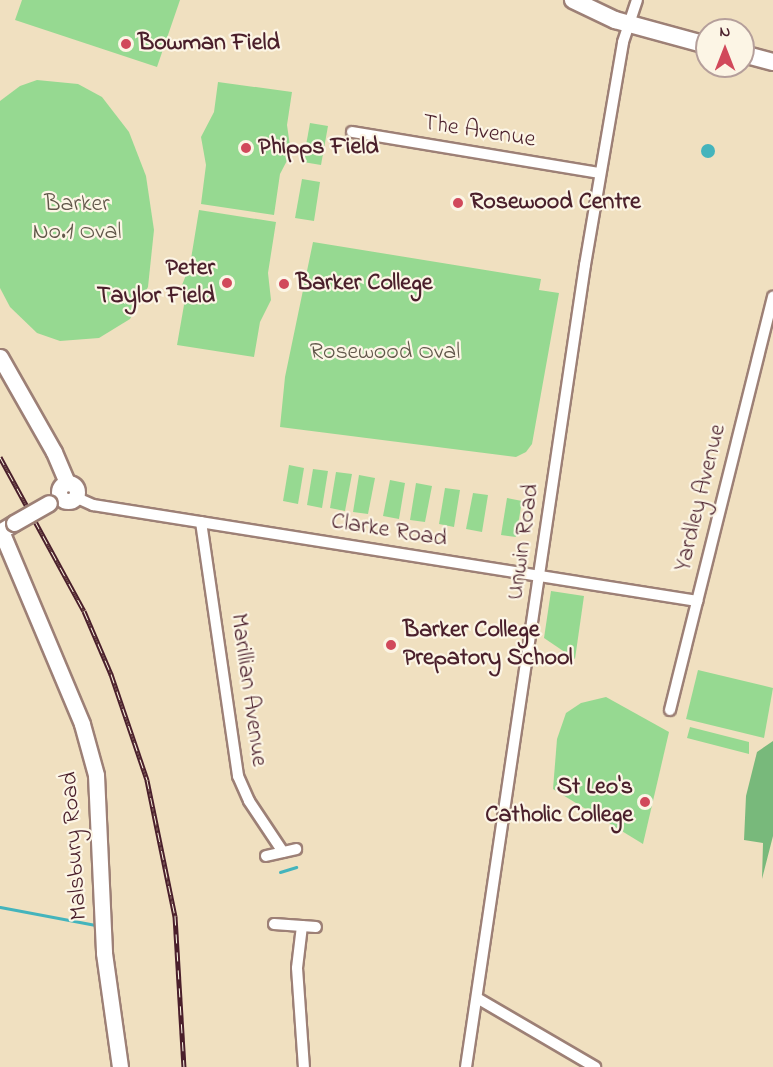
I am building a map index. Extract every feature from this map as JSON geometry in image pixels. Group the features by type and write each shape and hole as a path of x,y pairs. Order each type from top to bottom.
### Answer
{"main road":[{"path":"573,0 629,24 695,42"},
{"path":"755,57 773,62"}],"street":[{"name":"Unwin Road","path":"466,1067 600,173 629,24 637,0"},
{"name":"The Avenue","path":"352,132 600,173"},
{"name":"Yardley Avenue","path":"670,710 697,601 768,341 773,297"},
{"path":"0,357 54,452 63,495 5,528"},
{"name":"Clarke Road","path":"63,495 93,505 697,601"},
{"name":"Marillian Avenue","path":"201,522 238,776 249,801 283,852"},
{"name":"Malsbury Road","path":"5,528 82,724 96,775 104,953 120,1067"},
{"path":"266,856 296,849"},
{"path":"274,924 316,927"},
{"path":"302,926 297,968 304,1067"},
{"path":"477,998 595,1067"}],"green space":[{"name":"Bowman Field","path":"22,0 180,0 157,67 15,20"},
{"name":"Barker No.1 Oval","path":"37,80 78,84 102,97 129,132 146,176 154,230 148,287 130,319 99,338 60,341 37,333 10,307 0,288 0,101 20,86"},
{"name":"Phipps Field","path":"218,82 292,92 287,125 291,153 280,174 274,215 201,204 206,165 201,137 214,112"},
{"path":"310,123 328,126 321,165 303,162"},
{"path":"302,179 320,182 314,221 295,218"},
{"name":"Peter Taylor Field","path":"199,210 276,222 268,273 271,300 260,322 254,357 177,345 184,305 182,285 190,265"},
{"name":"Rosewood Oval","path":"313,242 541,279 539,290 559,293 532,444 526,452 516,457 280,427 285,377"},
{"path":"289,465 304,468 298,504 283,501"},
{"path":"313,469 328,471 322,508 307,505"},
{"path":"336,472 352,474 345,511 330,508"},
{"path":"359,475 375,478 368,514 353,512"},
{"path":"390,480 405,483 399,519 383,516"},
{"path":"416,483 432,486 425,522 410,520"},
{"path":"445,488 460,490 454,527 439,524"},
{"path":"473,493 488,495 482,532 466,529"},
{"path":"507,498 522,501 516,537 501,535"},
{"path":"551,591 584,596 575,659 544,638"},
{"path":"698,670 773,688 764,738 686,719"},
{"path":"606,697 669,732 643,844 553,789 557,739 566,713 581,703"},
{"path":"690,727 749,742 749,754 687,738"},
{"path":"773,741 773,836 762,879 763,843 744,840 746,796 757,752"}],"water":[{"path":"708,144 713,146 715,151 713,156 708,158 703,156 701,151 703,146"}],"waterway":[{"path":"280,872 296,867"},
{"path":"0,907 95,925"}],"railway":[{"path":"0,457 84,611 111,674 147,780 175,916 184,1067"}],"place":[{"name":"Bowman Field","path":"126,44"},
{"name":"Phipps Field","path":"246,148"},
{"name":"Rosewood Centre","path":"458,203"},
{"name":"Peter Taylor Field","path":"227,283"},
{"name":"Barker College","path":"284,284"},
{"name":"Barker College Prepatory School","path":"391,645"},
{"name":"St Leo's Catholic College","path":"645,802"}]}
